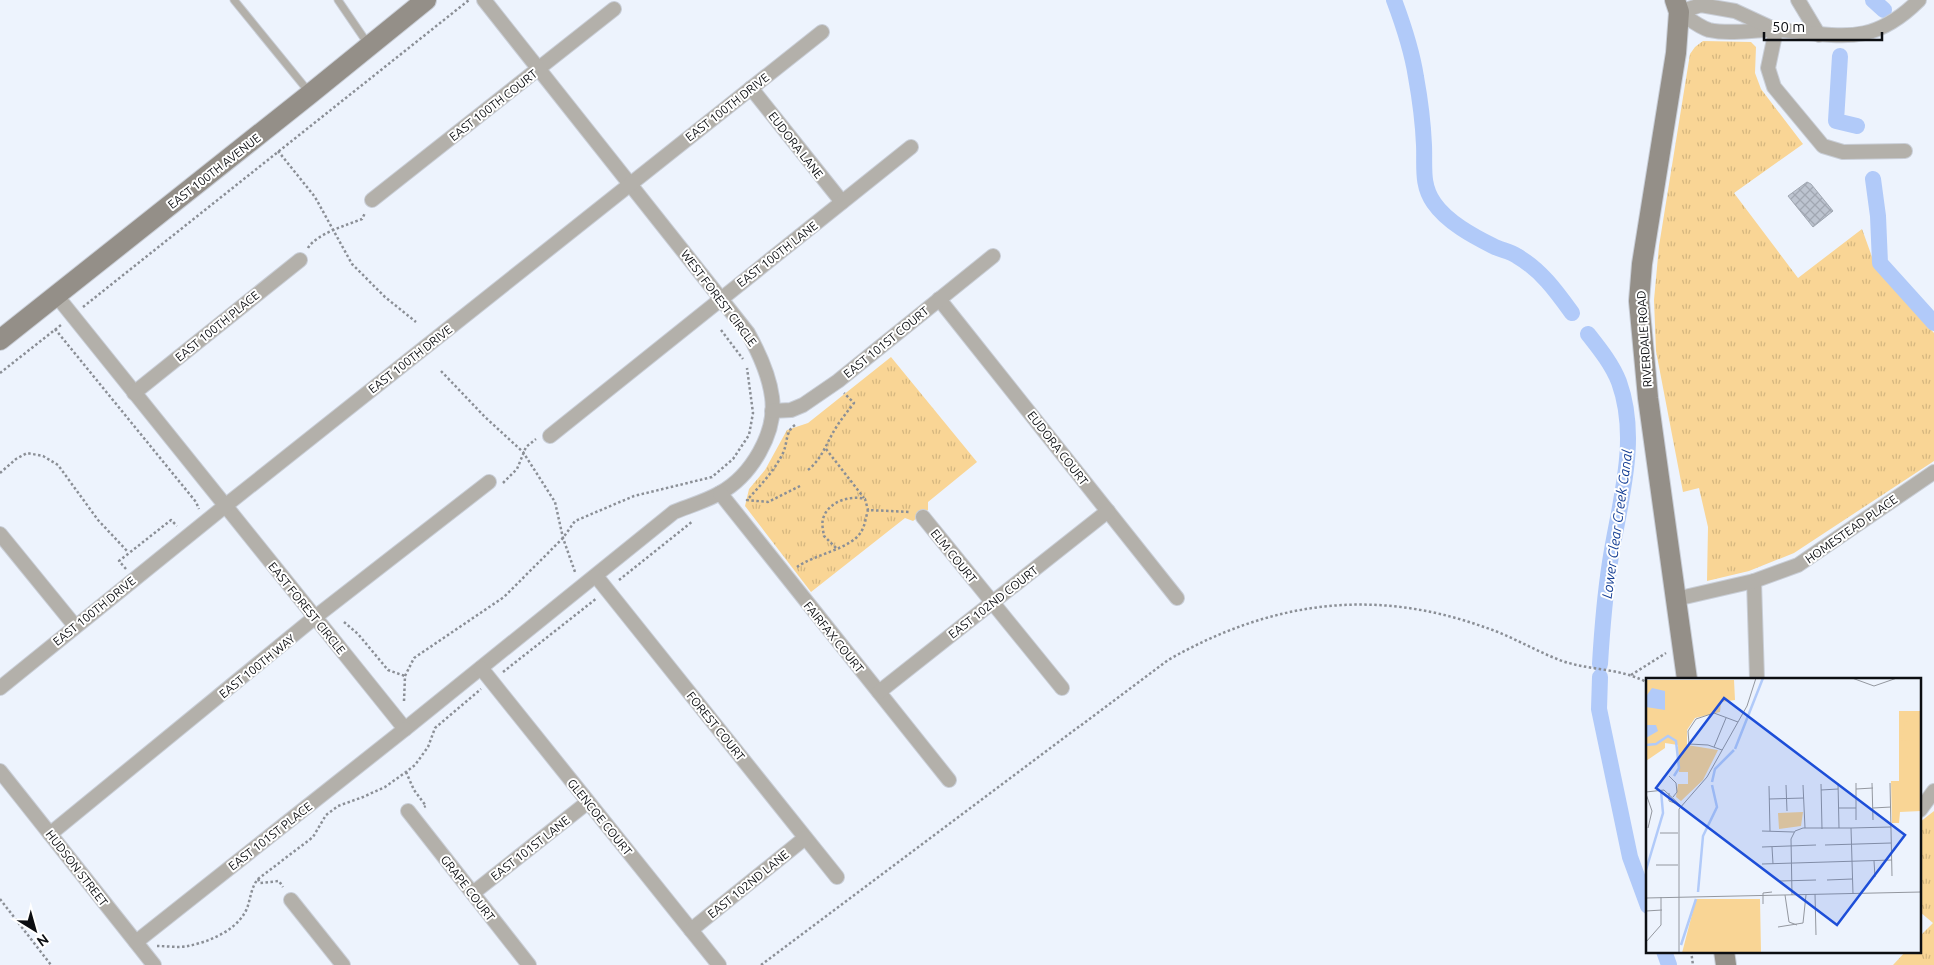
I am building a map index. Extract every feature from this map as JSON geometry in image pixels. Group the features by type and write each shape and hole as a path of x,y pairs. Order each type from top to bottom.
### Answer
{"street":[{"name":"EAST 100TH AVENUE","path":"0,340 426,0"},
{"name":"WEST FOREST CIRCLE","path":"484,0 748,333 758,350 773,400 770,426 754,460 736,480 720,493 674,512 596,576"},
{"path":"1735,11 1746,0"},
{"path":"1798,0 1819,35"},
{"path":"1677,6 1708,30 1743,32 1776,30 1838,37 1869,33 1896,21 1919,0"},
{"path":"1677,6 1701,5 1735,11 1776,30"},
{"name":"RIVERDALE ROAD","path":"1677,6 1672,82 1642,264 1639,301 1648,398 1687,678"},
{"name":"EAST 100TH COURT","path":"372,200 614,10"},
{"path":"1776,30 1768,68 1774,86 1823,146 1843,152 1904,151"},
{"name":"EAST 100TH DRIVE","path":"0,688 225,506 822,32"},
{"name":"EUDORA LANE","path":"751,88 842,202"},
{"name":"EAST 100TH LANE","path":"550,436 911,148"},
{"name":"EAST 101ST COURT","path":"772,411 791,410 804,405 838,381 993,256"},
{"name":"EAST 100TH PLACE","path":"134,393 300,260"},
{"name":"EAST FOREST CIRCLE","path":"56,295 404,729"},
{"name":"EUDORA COURT","path":"939,299 1177,598"},
{"name":"HOMESTEAD PLACE","path":"1676,598 1754,581 1798,566 1934,472"},
{"name":"EAST 100TH WAY","path":"50,834 314,618 489,482"},
{"name":"FAIRFAX COURT","path":"720,493 949,780"},
{"name":"EAST 102ND COURT","path":"879,692 1108,511"},
{"name":"ELM COURT","path":"923,517 1062,688"},
{"path":"0,534 75,626"},
{"path":"404,729 596,576"},
{"name":"FOREST COURT","path":"596,576 837,877"},
{"path":"1754,581 1757,678"},
{"name":"GLENCOE COURT","path":"481,668 719,965"},
{"name":"EAST 101ST PLACE","path":"136,942 404,729"},
{"name":"HUDSON STREET","path":"0,771 154,965"},
{"path":"1922,807 1934,791"},
{"name":"EAST 101ST LANE","path":"472,893 588,802"},
{"name":"GRAPE COURT","path":"410,814 529,965"},
{"name":"EAST 102ND LANE","path":"691,930 805,838"},
{"path":"291,900 343,965"},
{"path":"1724,952 1726,965"}],"lane":[{"path":"234,0 310,94"},
{"path":"338,0 369,46"}],"path":[{"path":"0,373 469,0"},
{"path":"278,152 315,197 352,264 385,298 416,322"},
{"path":"300,260 311,243 334,230 362,219 372,200"},
{"path":"55,329 196,502 200,510 195,516"},
{"path":"404,701 405,676 414,658 504,597 563,538 575,521 634,496 712,477 733,459 749,435 753,413 751,390 746,362 721,330"},
{"path":"441,371 485,417 523,452 555,502 563,538 581,588"},
{"path":"808,470 815,464 826,448 836,427 854,403 844,393 838,398"},
{"path":"800,423 794,425 788,432 784,452 769,476 747,500 768,502 800,486"},
{"path":"489,482 502,484 518,469 526,446 537,438 550,436"},
{"path":"786,576 804,562 849,544 861,532 868,510 865,499 826,448"},
{"path":"0,473 16,459 27,453 43,456 58,465 98,520 128,552"},
{"path":"836,548 824,536 823,517 827,510 836,503 855,496 865,499"},
{"path":"868,510 908,511 923,517"},
{"path":"127,571 119,561 128,552 171,520 179,528"},
{"path":"761,965 1161,665 1196,644 1250,622 1286,612 1320,606 1364,604 1398,606 1437,613 1469,622 1503,634 1557,659 1597,670 1630,676 1646,682"},
{"path":"344,622 358,634 388,670 405,676"},
{"path":"1630,676 1661,657 1682,640"},
{"path":"158,946 188,946 213,938 231,928 245,914 252,887 258,879 314,837 326,815 338,806 385,787 406,772 428,747 435,728 491,681"},
{"path":"406,772 414,790 426,806 410,814"},
{"path":"258,879 260,883 278,880 283,886 281,900 284,904 291,900"},
{"path":"0,899 51,965"},
{"path":"1691,952 1693,965"}],"green space":[{"path":"1703,41 1751,42 1756,47 1755,73 1761,89 1803,144 1734,193 1798,278 1862,229 1876,268 1934,333 1934,461 1794,553 1749,571 1707,581 1708,527 1699,488 1683,492 1656,351 1654,300 1659,246 1690,54"},
{"path":"891,357 977,462 928,502 928,510 913,521 905,518 811,592 745,506 749,489 765,470 787,430 808,423"},
{"path":"1934,811 1934,965 1893,965 1905,952 1922,952 1922,934 1933,923 1922,914 1922,820"}],"building":[{"path":"1807,182 1811,184 1833,211 1813,227 1788,196"}],"waterway":[{"name":"Lower Clear Creek Canal","path":"1394,0 1407,38 1419,94 1424,145 1424,175 1430,196 1439,210 1461,228 1477,238 1514,254 1541,274 1572,313"},
{"path":"1873,0 1884,10"},
{"path":"1840,56 1836,121 1857,126"},
{"path":"1873,179 1878,216 1880,263 1934,323"},
{"name":"Lower Clear Creek Canal","path":"1588,334 1616,375 1625,404 1628,426 1626,472 1608,574 1600,664"},
{"name":"Lower Clear Creek Canal","path":"1600,677 1599,709 1630,857 1646,901"},
{"name":"Lower Clear Creek Canal","path":"1664,952 1669,965"}]}
